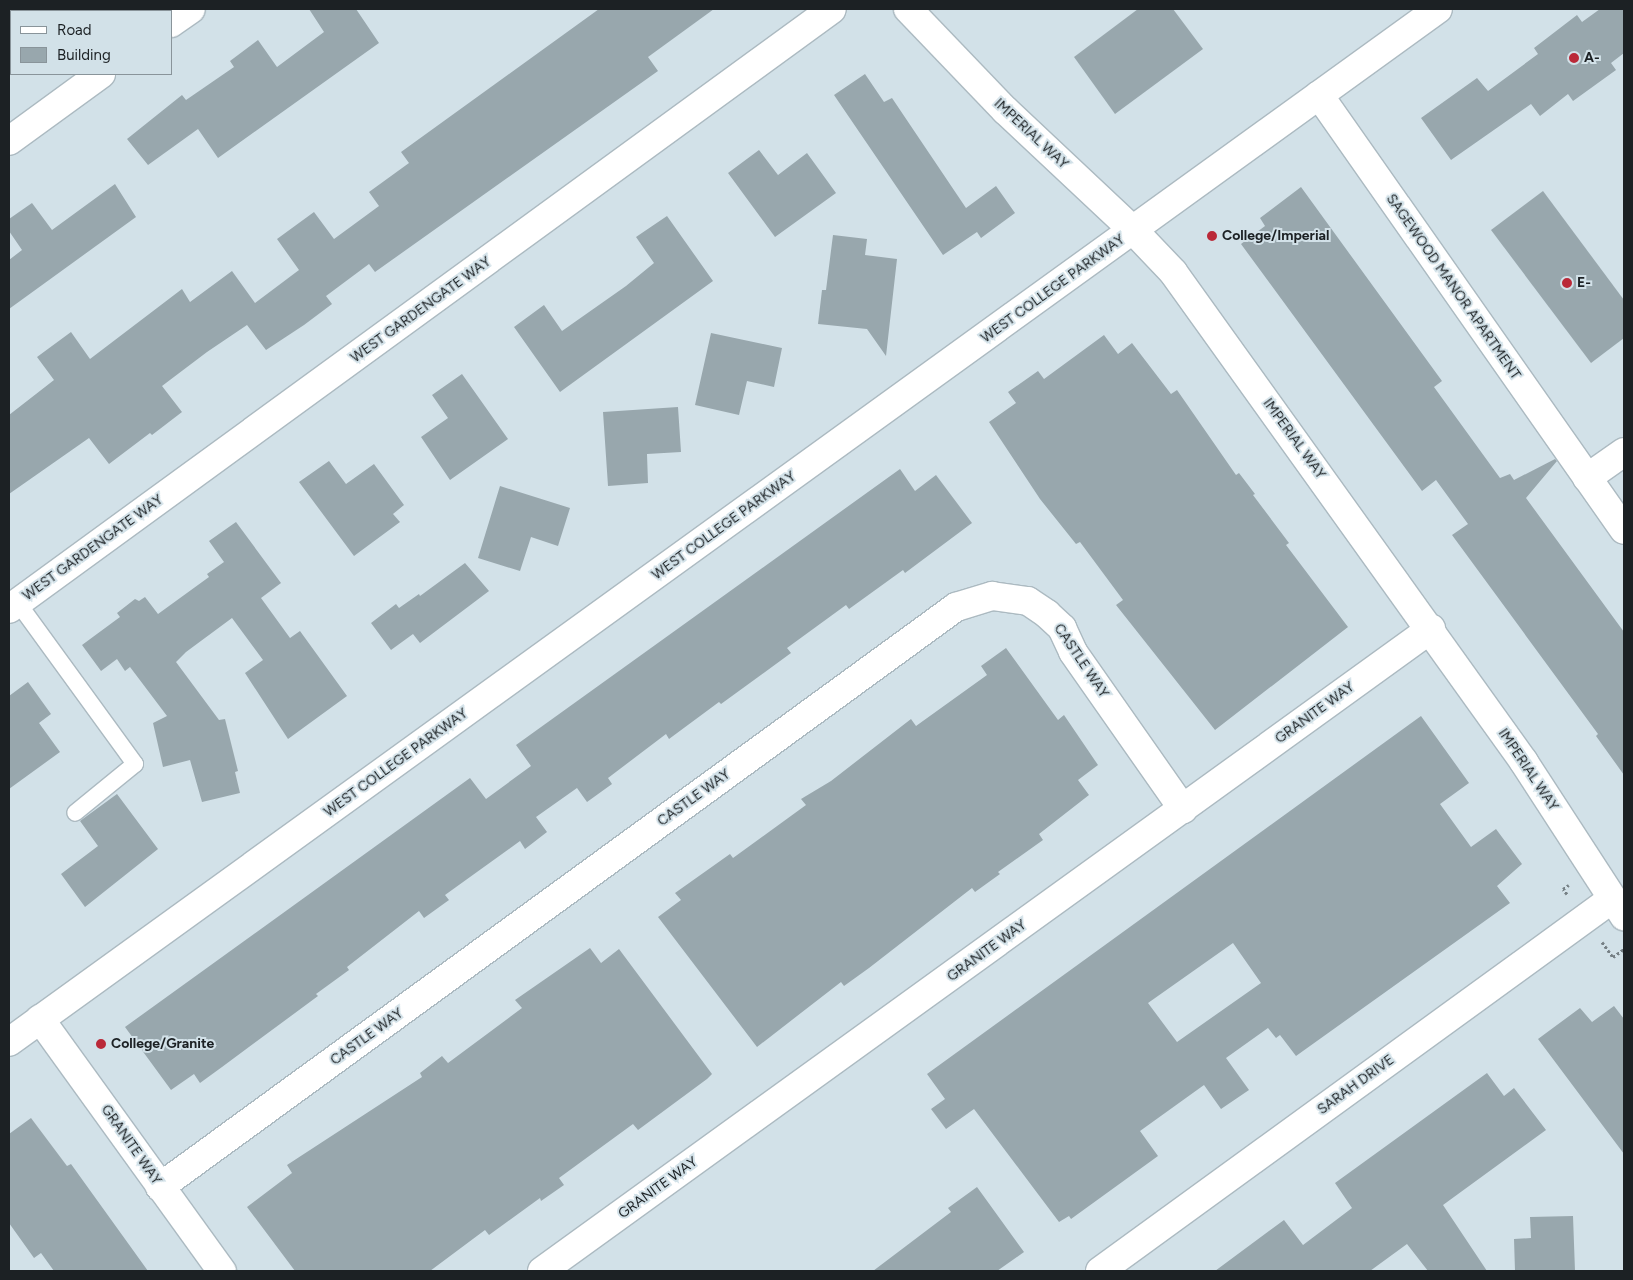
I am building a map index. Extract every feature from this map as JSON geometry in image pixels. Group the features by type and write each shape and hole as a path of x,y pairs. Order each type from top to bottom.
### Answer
{"street":[{"path":"172,22 191,9"},
{"name":"WEST GARDENGATE WAY","path":"13,606 832,9"},
{"name":"IMPERIAL WAY","path":"908,9 1004,110 1134,230 1174,272 1431,629 1524,762 1618,908"},
{"name":"WEST COLLEGE PARKWAY","path":"9,1042 1438,9"},
{"path":"9,141 100,75"},
{"name":"SAGEWOOD MANOR APARTMENT","path":"1319,95 1624,530"},
{"path":"1587,478 1624,452"},
{"name":"CASTLE WAY","path":"160,1187 956,607 992,596 1028,601 1047,614 1062,628 1072,652 1183,809"},
{"name":"GRANITE WAY","path":"542,1271 1431,629"},
{"name":"SARAH DRIVE","path":"1100,1271 1618,908"},
{"name":"GRANITE WAY","path":"40,1019 222,1271"}],"lane":[{"path":"13,606 135,764 75,813"}],"path":[{"path":"1613,957 1624,949"}],"building":[{"path":"309,9 356,9 379,43 218,158 198,129 148,165 127,139 182,95 186,100 234,67 230,61 258,40 277,67 324,32"},
{"path":"599,9 714,9 648,57 658,71 375,272 369,264 326,296 332,304 304,325 266,350 247,325 162,386 182,412 152,435 150,433 109,464 89,438 9,494 9,415 54,380 37,357 71,332 90,359 182,289 190,302 232,271 255,303 299,270 277,239 314,212 334,239 379,206 369,192 409,163 401,152"},
{"path":"1138,9 1173,9 1203,49 1115,114 1074,57"},
{"path":"1600,9 1624,9 1624,53 1611,63 1616,70 1573,101 1568,94 1540,116 1531,104 1451,160 1421,118 1477,78 1488,91 1538,54 1534,48 1577,15 1582,22"},
{"path":"865,74 884,102 892,98 966,208 996,186 1015,213 981,238 977,232 943,255 834,95"},
{"path":"759,150 778,175 807,153 836,193 775,237 728,173"},
{"path":"115,184 136,217 9,309 9,260 22,250 9,231 9,219 32,203 52,230"},
{"path":"1301,187 1442,381 1434,387 1500,478 1510,474 1514,480 1555,459 1557,461 1526,498 1624,632 1624,775 1596,736 1598,734 1452,535 1468,524 1436,480 1422,491 1241,244 1265,226 1260,218"},
{"name":"E-","path":"1543,191 1624,300 1624,338 1591,363 1491,230"},
{"path":"667,216 713,281 560,392 514,327 544,305 562,331 626,286 654,263 636,237"},
{"path":"833,235 867,239 865,255 897,259 886,356 867,329 818,324 822,290 826,290"},
{"path":"711,333 782,348 774,387 747,381 739,415 695,405"},
{"path":"1104,335 1118,354 1132,343 1171,394 1177,390 1236,475 1239,473 1255,494 1253,495 1289,543 1286,545 1348,627 1215,730 1116,605 1123,600 1080,542 1076,544 1040,499 989,422 1016,403 1008,392 1038,371 1044,379"},
{"path":"462,374 508,439 450,480 421,437 448,418 432,395"},
{"path":"678,407 681,452 647,454 648,483 608,486 603,412"},
{"path":"329,461 346,484 374,464 404,505 393,514 400,522 354,556 299,482"},
{"path":"900,469 915,491 936,475 972,523 905,573 903,570 849,609 846,605 787,648 791,653 721,704 719,702 669,739 666,734 608,778 612,784 587,802 577,788 536,817 547,832 525,849 520,841 445,895 449,900 424,918 419,911 347,967 349,970 316,994 318,996 200,1083 194,1074 171,1090 125,1027 470,778 486,799 531,766 516,745"},
{"path":"500,486 570,508 558,546 531,537 520,571 478,558"},
{"path":"236,522 281,583 261,598 290,638 300,631 347,696 288,739 245,673 263,660 232,618 186,652 176,662 219,720 225,719 238,771 235,772 240,793 202,802 190,760 163,767 153,723 167,716 130,667 125,671 117,659 101,671 82,645 120,617 117,613 135,599 139,601 145,597 158,614 209,577 207,574 224,562 209,541"},
{"path":"465,563 489,591 420,643 413,634 391,650 371,623 396,604 399,608 419,594 420,596"},
{"path":"1006,648 1058,720 1064,715 1098,765 1078,780 1089,795 1039,834 1043,840 998,872 1000,874 975,892 972,888 869,968 844,986 841,982 757,1047 658,917 681,900 675,893 730,854 733,858 806,805 801,799 831,781 911,719 916,726 987,675 981,666"},
{"path":"28,682 51,714 39,723 60,752 9,789 9,696"},
{"path":"1421,716 1469,783 1440,804 1471,847 1496,829 1522,864 1497,886 1510,903 1296,1056 1280,1035 1276,1038 1268,1028 1226,1058 1249,1090 1221,1109 1204,1085 1140,1131 1158,1156 1071,1219 1069,1216 1059,1222 974,1109 946,1129 931,1109 945,1099 927,1074","holes":["1233,943 1261,983 1177,1042 1148,1003"]},
{"path":"117,794 158,849 85,907 61,874 98,846 80,821"},
{"path":"590,948 601,963 619,949 712,1074 638,1130 633,1124 559,1178 564,1185 541,1201 540,1198 489,1235 485,1230 430,1271 295,1271 247,1207 292,1173 287,1165 422,1077 420,1073 442,1056 448,1063 522,1008 515,1000"},
{"path":"1614,1006 1624,1019 1624,1154 1538,1039 1580,1008 1592,1022"},
{"path":"1487,1073 1504,1096 1514,1088 1546,1130 1443,1205 1487,1271 1428,1271 1407,1244 1370,1271 1215,1271 1284,1220 1303,1245 1352,1208 1335,1183"},
{"path":"31,1118 67,1166 71,1164 148,1271 54,1271 41,1253 34,1258 9,1223 9,1134"},
{"path":"977,1187 1024,1252 997,1271 873,1271 951,1212 948,1208"},
{"path":"1573,1216 1575,1271 1515,1271 1514,1239 1531,1238 1530,1217"}],"place":[{"name":"A-","path":"1574,58"},
{"name":"College/Imperial","path":"1212,236"},
{"name":"E-","path":"1567,283"},
{"name":"College/Granite","path":"101,1044"}]}
